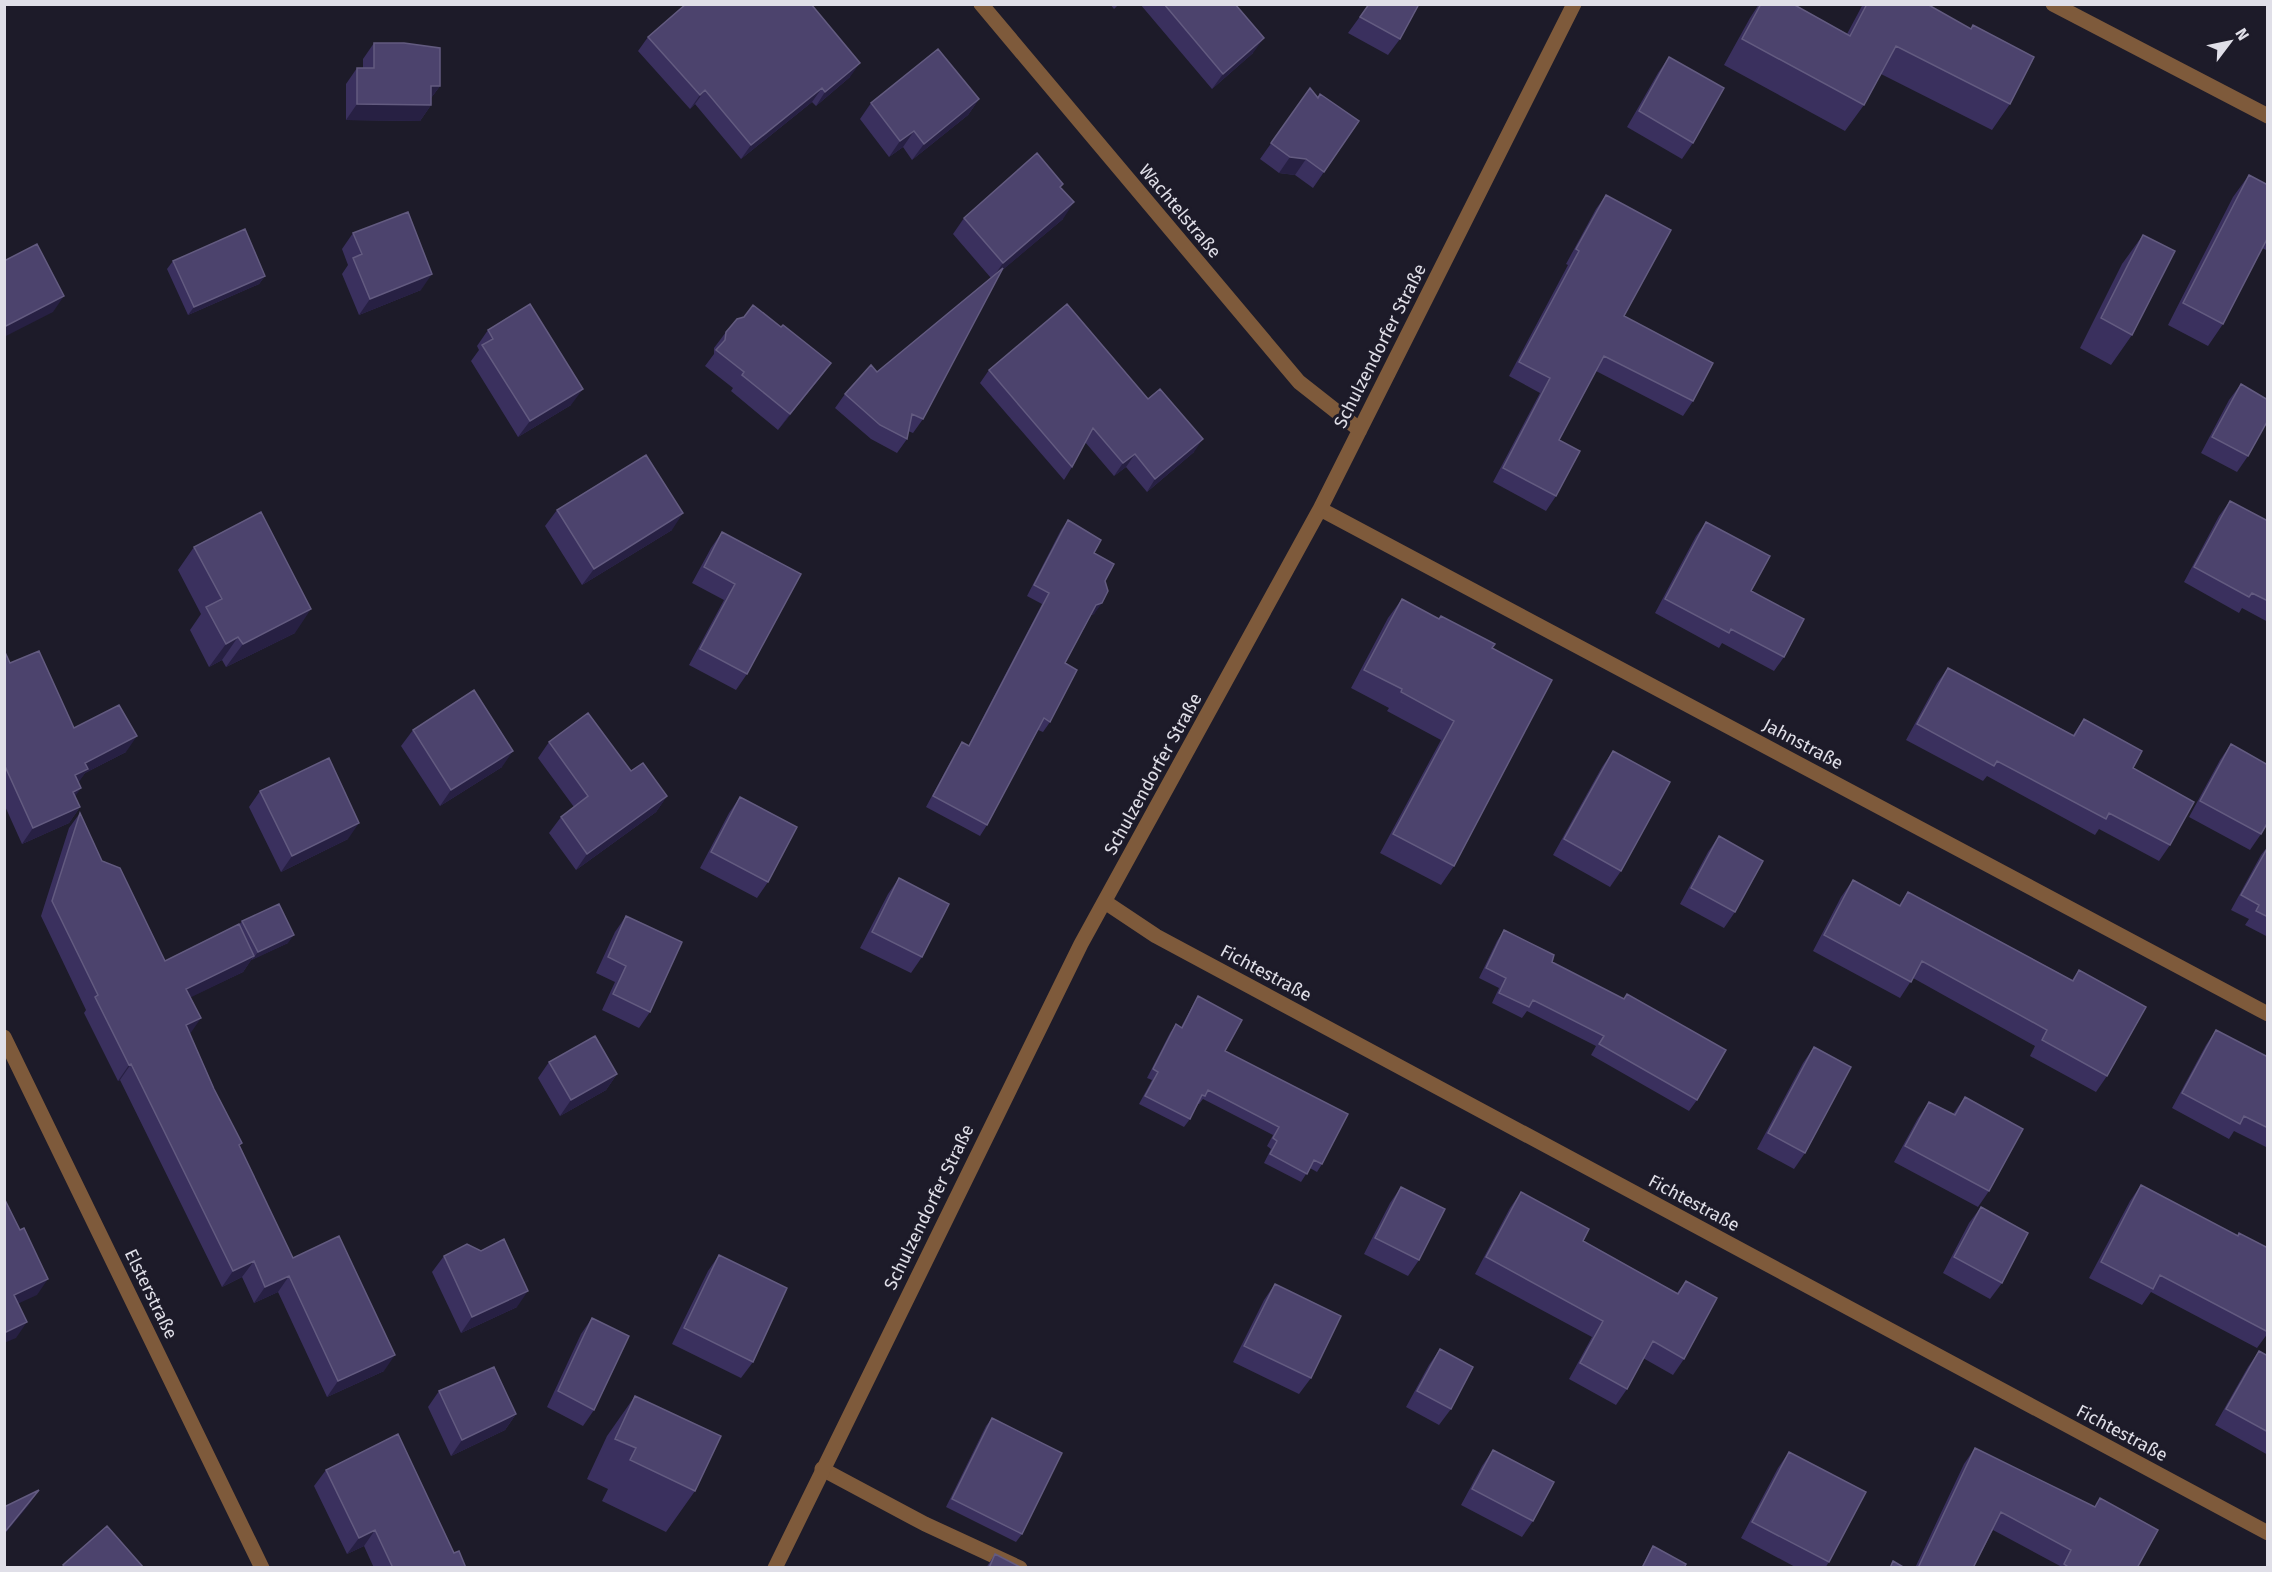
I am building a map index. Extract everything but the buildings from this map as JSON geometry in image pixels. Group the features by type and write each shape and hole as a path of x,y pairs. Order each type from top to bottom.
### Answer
{"street":[{"name":"Wachtelstraße","path":"981,4 1299,382 1360,430"},
{"name":"Schulzendorfer Straße","path":"775,1568 1081,944 1320,509 1574,4"},
{"path":"2053,4 2268,116"},
{"name":"Jahnstraße","path":"1320,509 2268,1014"},
{"name":"Fichtestraße","path":"1105,902 1156,936 2268,1533"},
{"name":"Elsterstraße","path":"4,1037 261,1568"},
{"path":"822,1469 925,1524 1020,1568"}]}
